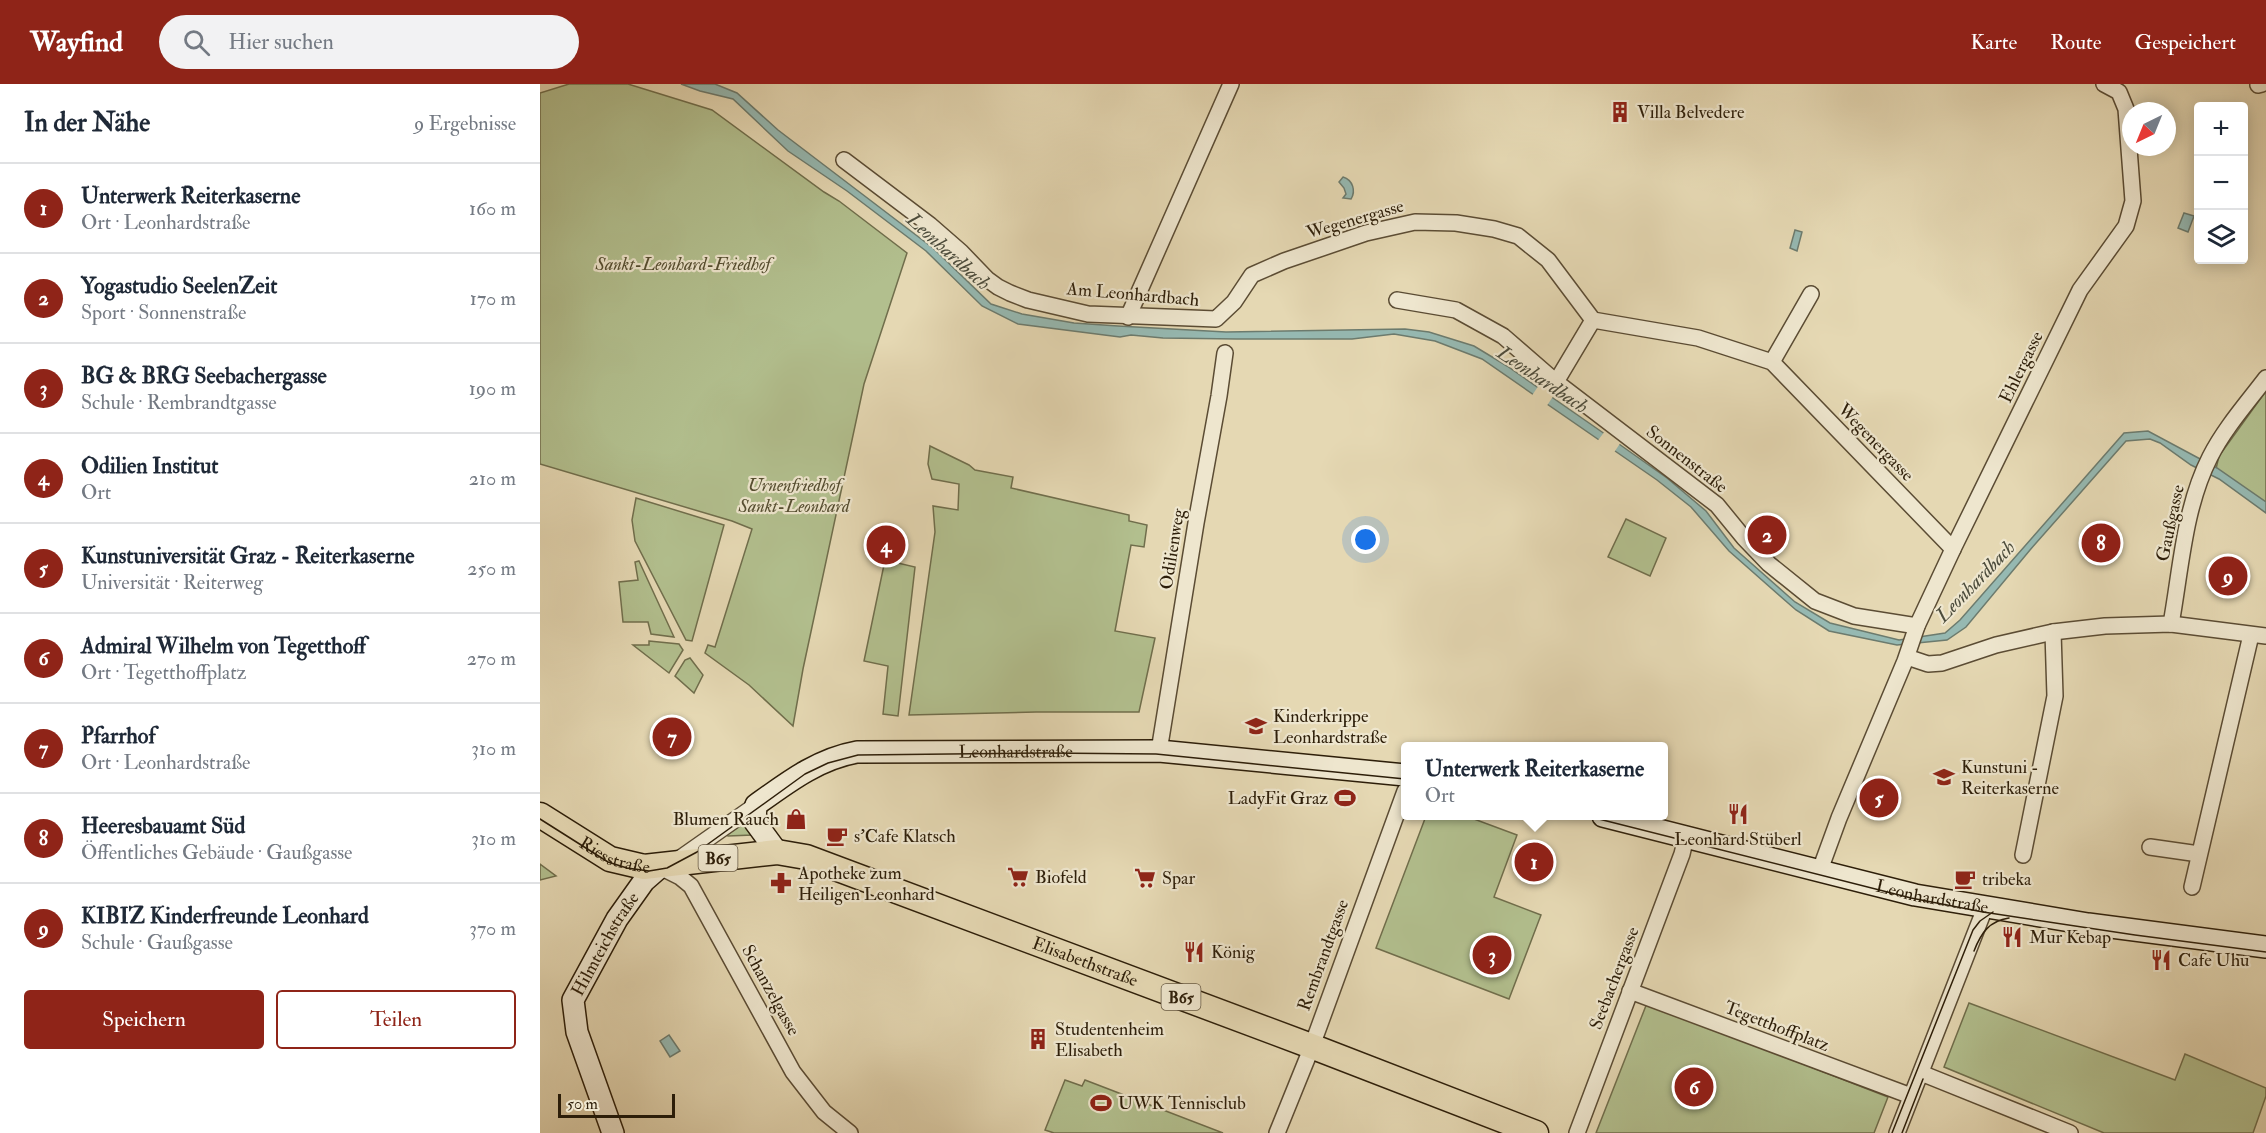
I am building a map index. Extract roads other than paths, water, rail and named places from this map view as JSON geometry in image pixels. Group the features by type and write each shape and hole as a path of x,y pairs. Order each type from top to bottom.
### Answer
{"main road":[{"name":"Leonhardstraße","path":"756,805 818,764 843,754 857,752 1159,751 1401,775"},
{"path":"756,805 755,822 777,852"},
{"name":"Riesstraße","path":"540,815 610,859 644,867 660,867"},
{"name":"Leonhardstraße","path":"1619,820 1915,895 2118,929 2266,947"},
{"name":"Elisabethstraße","path":"660,867 777,852 806,857 1311,1046 1536,1133"},
{"name":"Hilmteichstraße","path":"613,1133 576,1032 573,1000 617,920 644,881 660,867"}],"street":[{"path":"1128,316 1231,84"},
{"name":"Ehlergasse","path":"1820,870 1916,629 1953,549 2080,290 2126,226 2133,201 2126,110 2111,88"},
{"name":"Am Leonhardbach","path":"844,160 930,225 998,288 1028,300 1088,314 1216,320"},
{"name":"Wegenergasse","path":"1216,320 1234,302 1252,274 1366,233 1415,222 1478,226 1518,236 1548,260 1593,320 1698,338 1772,362 1953,549"},
{"path":"1772,362 1811,294"},
{"name":"Sonnenstraße","path":"1396,300 1456,310 1503,336 1556,382 1717,505 1769,564 1815,601 1854,616 1916,629"},
{"path":"1556,382 1593,320"},
{"name":"Odilienweg","path":"1159,751 1225,353"},
{"name":"Gaußgasse","path":"2171,624 2190,510 2199,480 2210,456 2266,378"},
{"path":"1908,653 1928,664 1942,663 1996,645 2053,632 2105,626 2171,624 2258,635 2192,887"},
{"path":"2023,855 2055,696 2053,632"},
{"name":"Rembrandtgasse","path":"1277,1133 1401,802"},
{"name":"Leonhardstraße","path":"660,867 688,854 756,805"},
{"name":"Seebachergasse","path":"1577,1133 1682,854 1686,837"},
{"path":"2150,847 2199,854"},
{"name":"Schanzelgasse","path":"660,867 680,877 691,886 793,1072 824,1113 850,1133"},
{"path":"1897,1133 1985,908"},
{"name":"Tegetthoffplatz","path":"1630,991 1911,1096"},
{"path":"1921,1073 2070,1133"}],"water":[{"name":"Leonhardbach","path":"681,84 715,84 737,93 778,130 933,248 991,304 1022,314 1074,323 1226,332 1405,329 1429,332 1474,346 1507,366 1667,478 1706,511 1734,548 1795,602 1830,623 1899,640 1945,633 1960,620 2124,433 2148,431 2217,468 2266,502 2266,513 2219,479 2191,465 2160,443 2150,439 2126,441 1966,627 1947,640 1897,645 1829,631 1796,610 1729,551 1691,507 1657,480 1482,359 1435,341 1394,334 1352,339 1163,338 1131,335 1120,337 1018,324 982,306 926,251 847,191 788,151 733,99"},
{"path":"1343,177 1353,186 1351,199 1343,198 1346,194 1339,182"},
{"path":"2184,213 2194,216 2188,232 2178,228"},
{"path":"1795,230 1802,232 1797,251 1790,248"},
{"path":"669,1035 680,1051 670,1057 660,1041"}],"tram line":[{"path":"540,819 608,862 649,871 667,868 697,852 805,774 828,763 858,755 1156,754 1401,779"},
{"path":"1603,820 1911,898 1983,912 2266,952"},
{"path":"1892,1133 1973,930 1980,921 1993,912"},
{"path":"1974,951 1991,925 2009,918"},
{"path":"1902,1133 1923,1079"}],"place":[{"name":"Villa Belvedere","path":"1620,112"},
{"name":"Yogastudio SeelenZeit","path":"1767,535"},
{"name":"Heeresbauamt Süd","path":"2101,543"},
{"name":"Odilien Institut","path":"886,545"},
{"name":"KIBIZ Kinderfreunde Leonhard","path":"2228,576"},
{"name":"Kinderkrippe Leonhardstraße","path":"1256,726"},
{"name":"Pfarrhof","path":"672,737"},
{"name":"Kunstuni - Reiterkaserne","path":"1944,777"},
{"name":"LadyFit Graz","path":"1345,798"},
{"name":"Kunstuniversität Graz - Reiterkaserne","path":"1879,798"},
{"name":"Leonhard Stüberl","path":"1738,814"},
{"name":"Blumen Rauch","path":"796,819"},
{"name":"s'Cafe Klatsch","path":"837,836"},
{"name":"Unterwerk Reiterkaserne","path":"1534,862"},
{"name":"Biofeld","path":"1018,877"},
{"name":"Spar","path":"1145,878"},
{"name":"tribeka","path":"1965,879"},
{"name":"Apotheke zum Heiligen Leonhard","path":"781,883"},
{"name":"Mur Kebap","path":"2012,937"},
{"name":"König","path":"1194,952"},
{"name":"BG & BRG Seebachergasse","path":"1492,955"},
{"name":"Cafe Uhu","path":"2161,960"},
{"name":"Studentenheim Elisabeth","path":"1038,1039"},
{"name":"Admiral Wilhelm von Tegetthoff","path":"1694,1087"},
{"name":"UWK Tennisclub","path":"1101,1103"}],"park label":[{"name":"Sankt-Leonhard-Friedhof","path":"683,264"},
{"name":"Urnenfriedhof Sankt-Leonhard","path":"794,495"}]}
